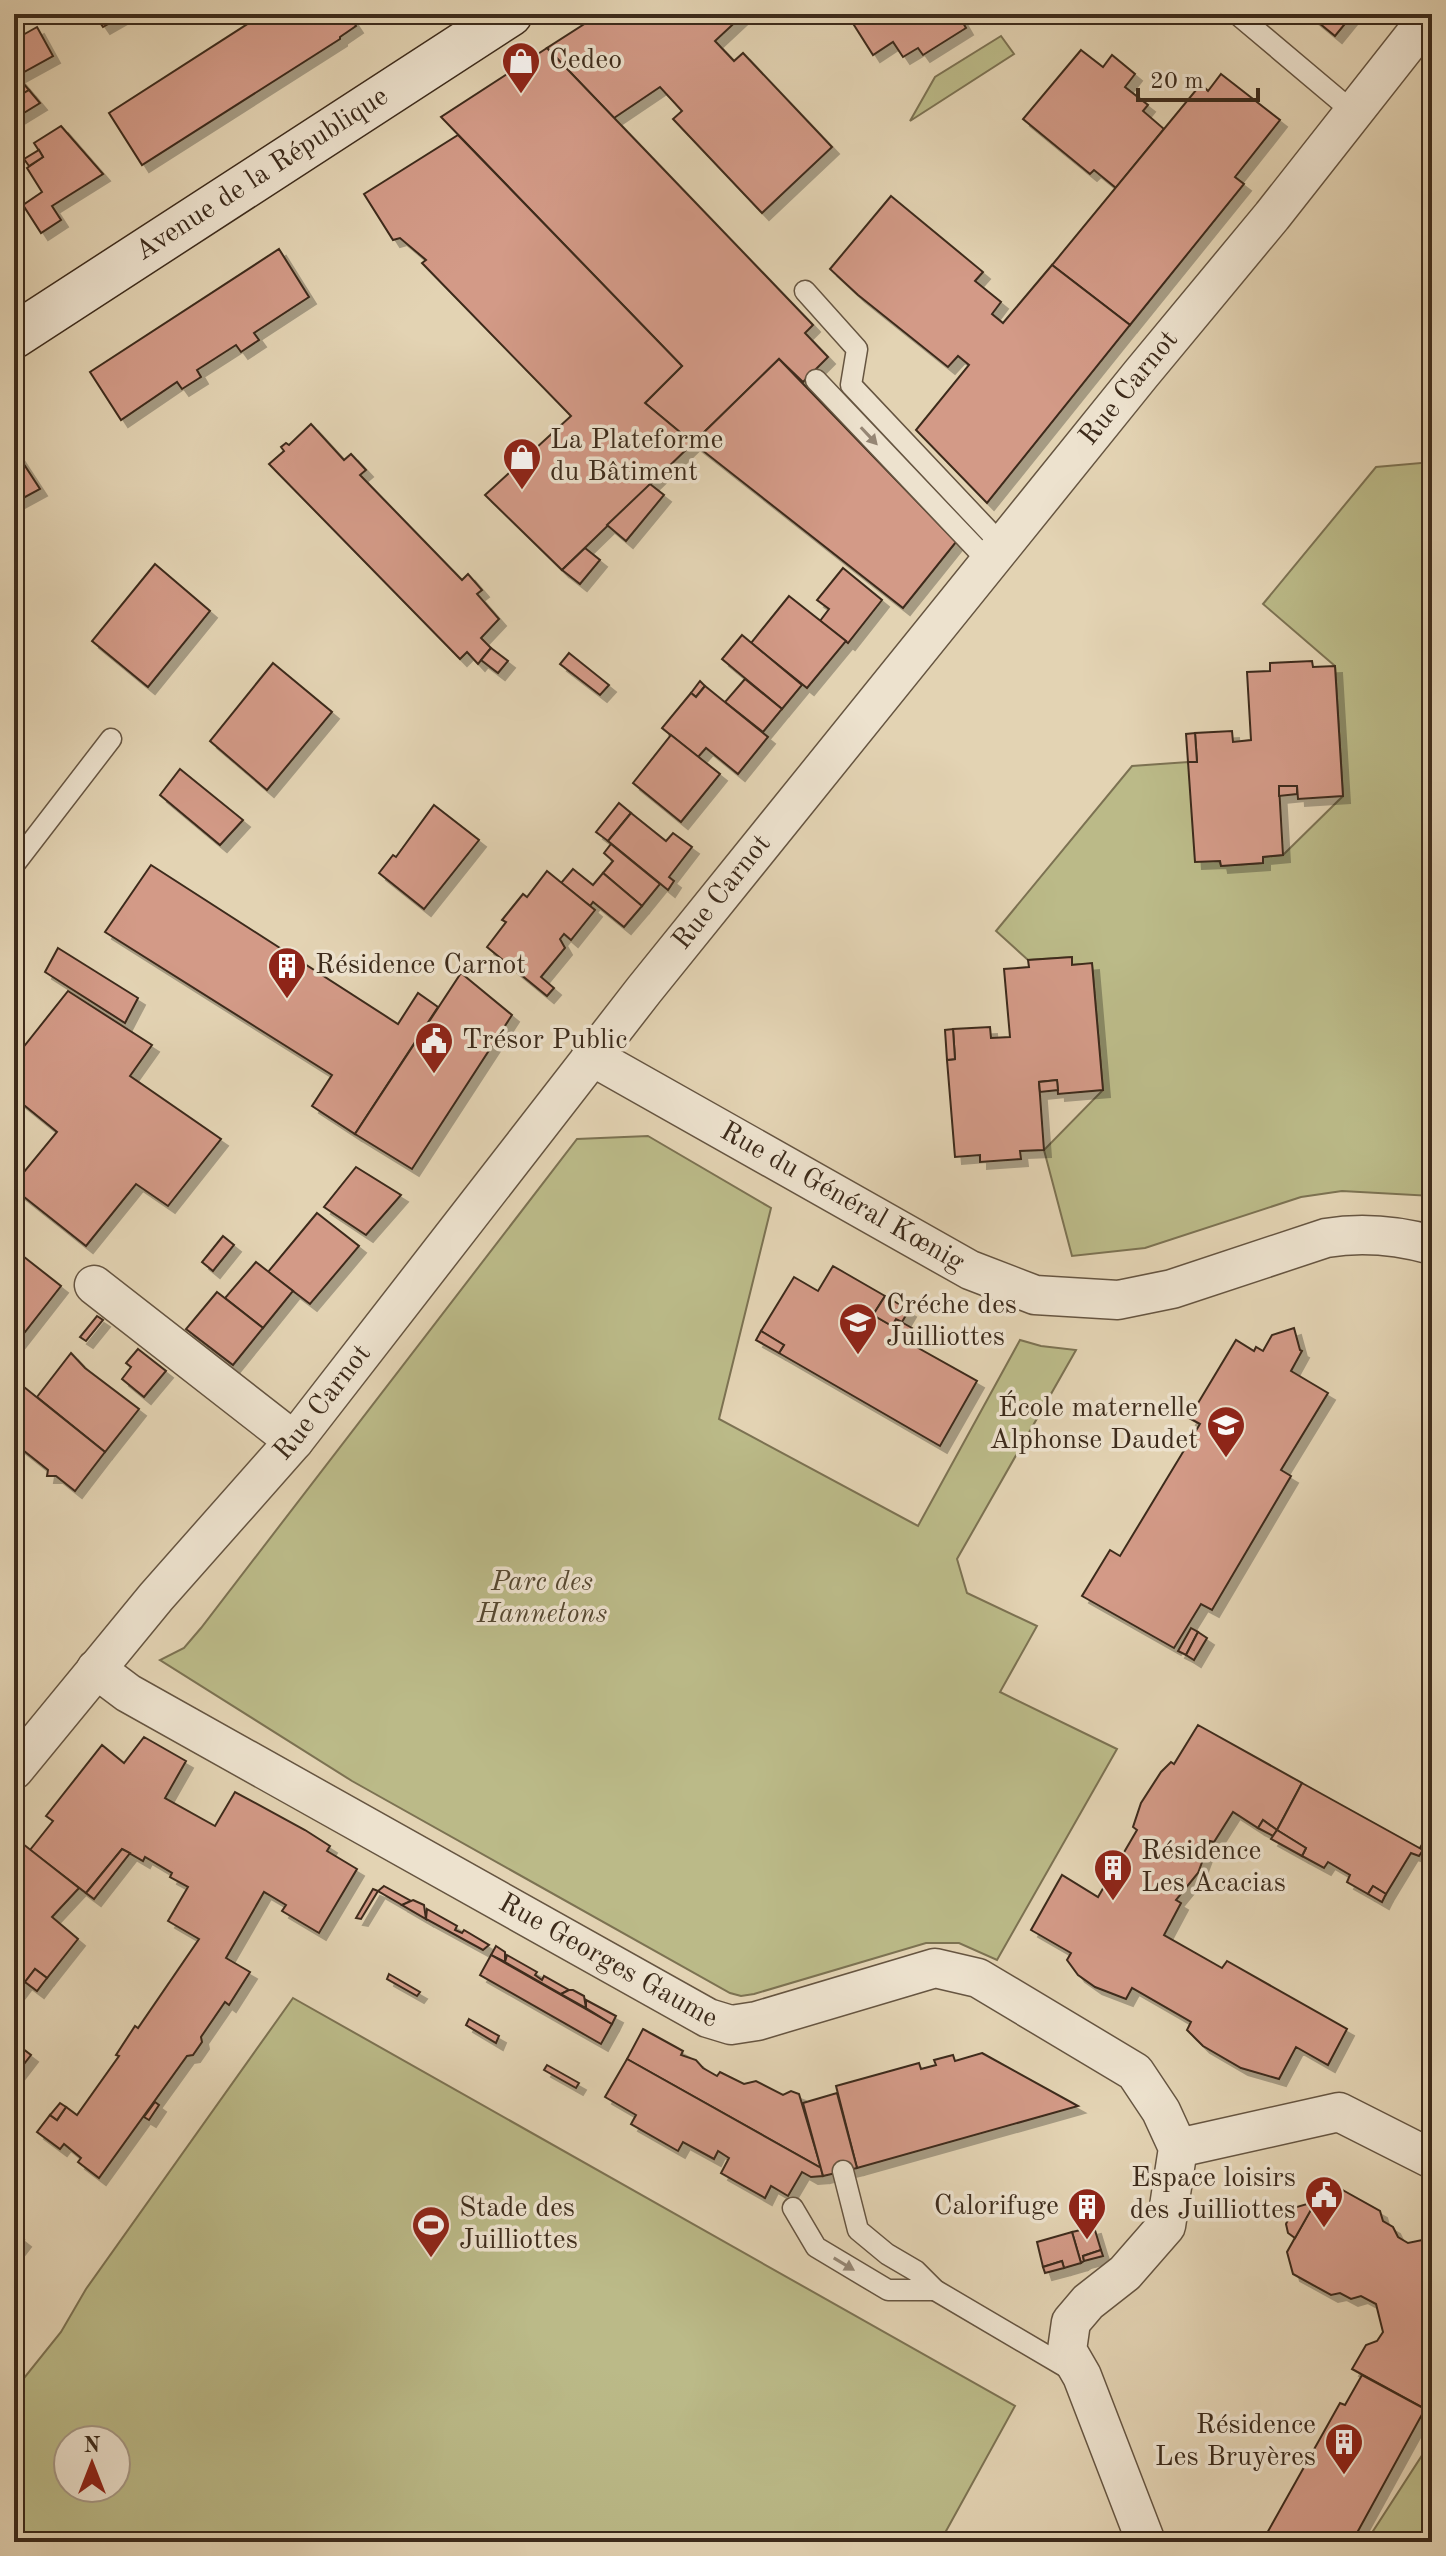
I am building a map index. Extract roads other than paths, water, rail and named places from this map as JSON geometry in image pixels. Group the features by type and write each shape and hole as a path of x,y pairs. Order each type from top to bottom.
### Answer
{"main road":[{"name":"Avenue de la République","path":"14,336 510,14"}],"street":[{"name":"Rue Carnot","path":"14,1770 156,1597 294,1441 591,1056 1272,216 1431,14"},
{"name":"Rue du Général Kœnig","path":"591,1056 970,1270 1035,1295 1118,1300 1172,1289 1343,1235 1402,1237 1432,1245"},
{"path":"94,1285 294,1441"},
{"name":"Rue Georges Gaume","path":"96,1669 128,1693 708,2018 731,2025 757,2021 935,1968 978,1978 1135,2072 1161,2111 1178,2148"},
{"path":"1146,2542 1082,2376 1067,2350 1071,2322 1088,2302 1125,2273 1166,2226 1178,2148 1339,2112 1432,2159"}],"lane":[{"path":"1237,14 1352,111"},
{"path":"805,291 857,349 851,385 996,554"},
{"path":"816,380 951,523 996,554"},
{"path":"14,865 111,739"},
{"path":"843,2171 858,2230 887,2254 916,2271 935,2290 1082,2376"},
{"path":"793,2208 816,2247 888,2290 935,2290"}],"place":[{"name":"Cedeo","path":"521,95"},
{"name":"La Plateforme du Bâtiment","path":"522,491"},
{"name":"Résidence Carnot","path":"287,1000"},
{"name":"Trésor Public","path":"434,1075"},
{"name":"Créche des Juilliottes","path":"858,1356"},
{"name":"École maternelle Alphonse Daudet","path":"1226,1459"},
{"name":"Résidence Les Acacias","path":"1113,1902"},
{"name":"Espace loisirs des Juilliottes","path":"1324,2229"},
{"name":"Calorifuge","path":"1087,2241"},
{"name":"Stade des Juilliottes","path":"431,2259"},
{"name":"Résidence Les Bruyères","path":"1344,2476"}],"park label":[{"name":"Parc des Hannetons","path":"542,1599"}]}
